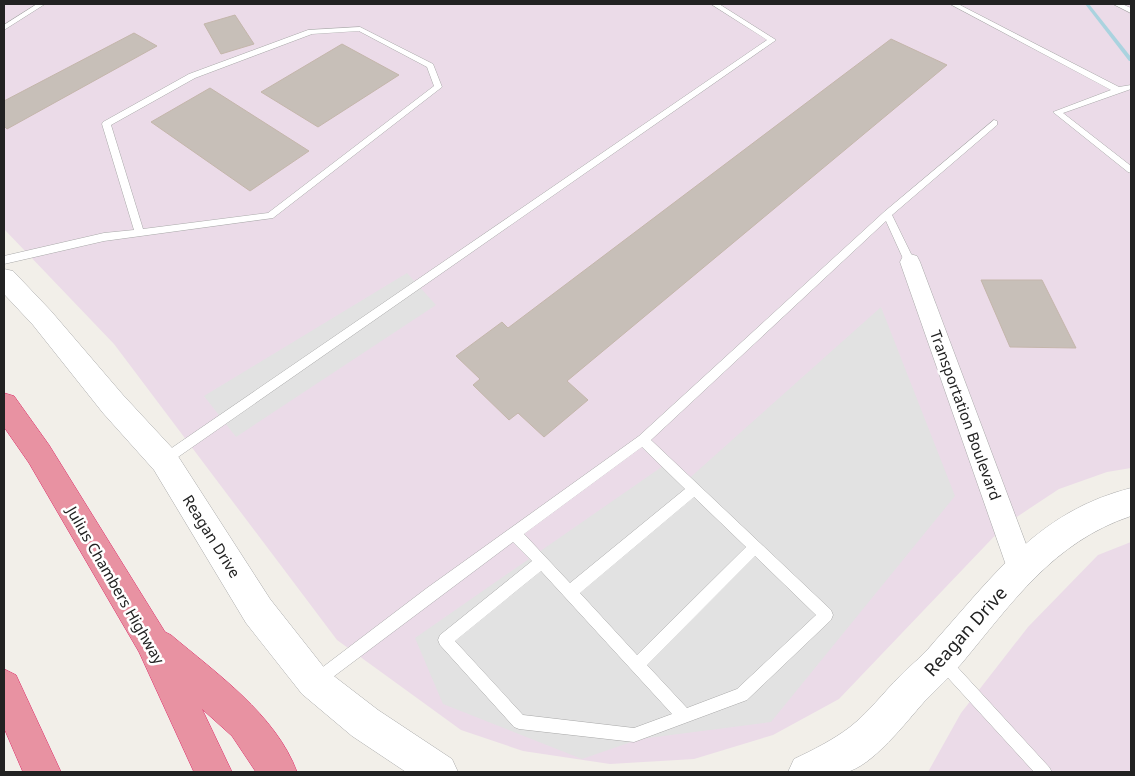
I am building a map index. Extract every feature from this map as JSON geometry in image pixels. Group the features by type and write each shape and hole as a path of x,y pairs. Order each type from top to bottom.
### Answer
{"highway":[{"name":"Julius Chambers Highway","path":"4,405 39,454 152,640 213,772"},
{"path":"152,640 245,723 278,772"},
{"path":"4,687 42,772"}],"street":[{"name":"Transportation Boulevard","path":"910,262 1021,568"},
{"name":"Reagan Drive","path":"4,278 42,318 113,404 164,460 258,611 314,682 365,724 439,772"},
{"name":"Reagan Drive","path":"807,772 832,761 868,736 941,660 1035,552 1063,530 1084,519 1131,502"}],"lane":[{"path":"4,28 41,4"},
{"path":"164,460 772,40 714,4"},
{"path":"953,4 1118,90"},
{"path":"1117,4 1131,11"},
{"path":"4,260 104,236 139,232 270,216 438,87 430,66 360,29 311,32 192,76 106,124 139,232"},
{"path":"1131,87 1057,112 1131,170"},
{"path":"314,682 514,533 644,440 887,214 994,123"},
{"path":"887,214 910,262"},
{"path":"542,562 445,640 519,722 634,734 742,695 826,615 644,440"},
{"path":"570,592 694,489"},
{"path":"514,533 684,716"},
{"path":"637,665 755,547"},
{"path":"941,660 1044,772"}],"shaded area":[{"path":"4,4 1131,4 1131,468 1107,472 1059,489 1006,524 839,699 773,735 694,759 610,764 523,751 461,730 337,640 114,344 4,229"},
{"path":"407,273 436,305 236,437 204,396"},
{"path":"881,307 955,496 771,722 640,739 582,759 443,704 415,638 663,466 684,483"},
{"path":"1131,542 1131,772 928,772 961,713 1028,627 1098,555"}],"building":[{"path":"235,15 254,44 221,54 204,24"},
{"path":"134,33 157,46 7,129 4,126 4,101"},
{"path":"891,39 947,65 567,381 588,400 544,437 518,413 509,420 473,385 480,379 456,356 502,322 508,328"},
{"path":"342,44 399,75 318,127 261,92"},
{"path":"210,88 309,151 250,191 151,122"},
{"path":"981,280 1042,280 1076,348 1010,347"}],"waterway":[{"path":"1087,4 1131,60"}]}
